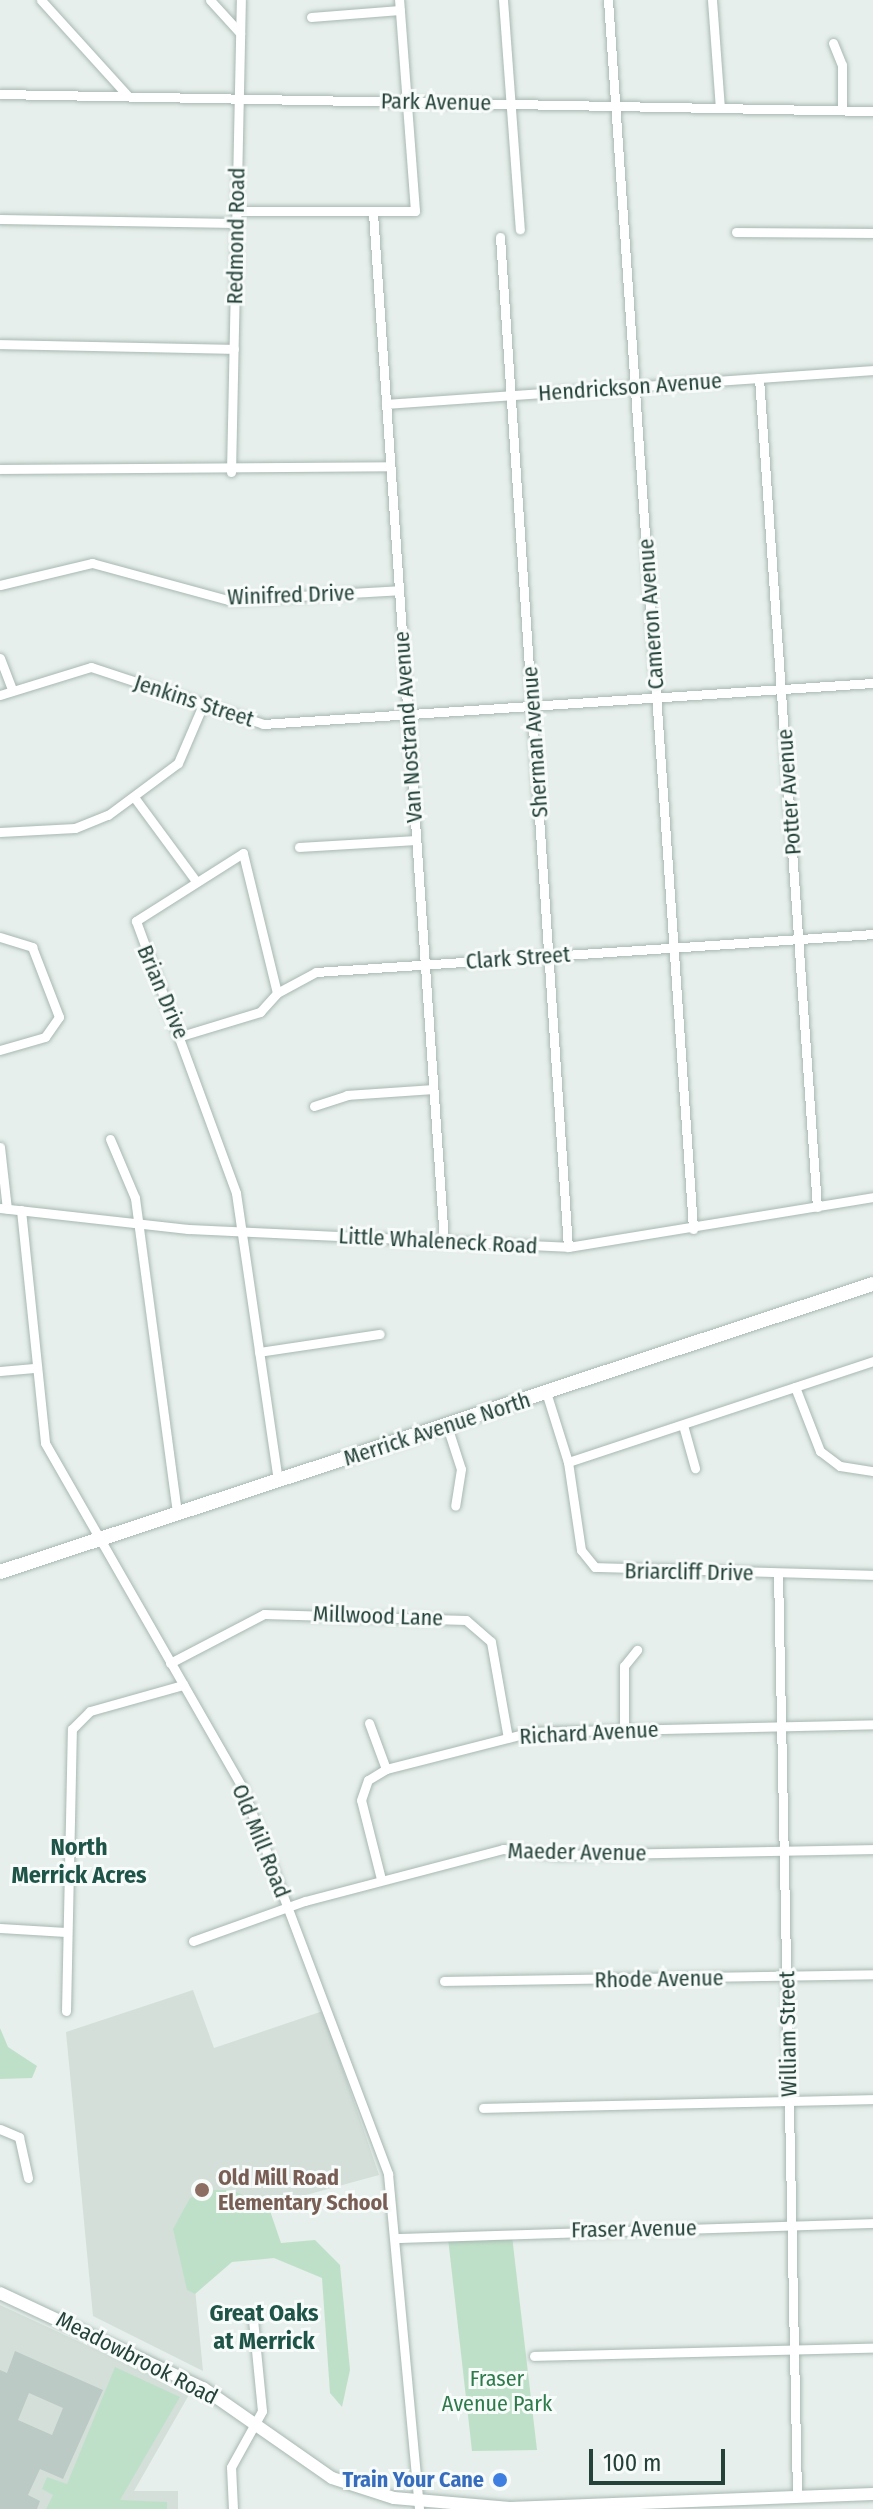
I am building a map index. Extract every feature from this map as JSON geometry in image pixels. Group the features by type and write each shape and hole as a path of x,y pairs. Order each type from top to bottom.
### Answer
{"main road":[{"name":"Merrick Avenue North","path":"0,1572 873,1284"}],"street":[{"path":"41,0 127,95"},
{"path":"210,0 240,33"},
{"name":"Redmond Road","path":"231,472 241,0"},
{"path":"503,0 520,229"},
{"name":"Cameron Avenue","path":"608,0 693,1229"},
{"path":"712,0 720,108"},
{"path":"236,211 415,211 400,5 311,17"},
{"path":"833,43 842,65 842,110"},
{"name":"Park Avenue","path":"0,94 873,111"},
{"name":"Van Nostrand Avenue","path":"373,213 444,1241"},
{"path":"0,219 236,223"},
{"path":"736,232 873,233"},
{"name":"Sherman Avenue","path":"500,237 568,1247"},
{"path":"0,344 234,349"},
{"name":"Hendrickson Avenue","path":"386,404 873,370"},
{"name":"Potter Avenue","path":"759,378 817,1207"},
{"path":"0,469 231,472 390,466"},
{"name":"Winifred Drive","path":"0,585 92,563 228,600 399,590"},
{"path":"0,658 12,690"},
{"name":"Jenkins Street","path":"0,695 91,667 202,707 263,724 873,683"},
{"path":"0,832 75,828 134,797 178,763 202,707"},
{"path":"134,797 196,881 238,851 247,857 277,993"},
{"path":"299,847 416,840"},
{"name":"Brian Drive","path":"196,881 135,926 181,1036 236,1193 278,1481"},
{"name":"Clark Street","path":"181,1036 260,1012 277,993 316,972 873,934"},
{"path":"0,937 32,947 59,1017 45,1037 0,1050"},
{"path":"314,1106 347,1095 433,1089"},
{"path":"110,1139 133,1186 177,1513"},
{"path":"0,1147 4,1208"},
{"name":"Little Whaleneck Road","path":"4,1208 241,1231 568,1247 693,1229 873,1197"},
{"name":"Old Mill Road","path":"21,1210 45,1443 242,1787 388,2174 419,2506"},
{"path":"259,1352 380,1334"},
{"path":"568,1462 873,1361"},
{"path":"0,1371 37,1368"},
{"path":"795,1387 820,1451 840,1466 873,1471"},
{"name":"Briarcliff Drive","path":"546,1392 568,1462 581,1550 595,1567 873,1575"},
{"path":"683,1425 695,1468"},
{"path":"447,1426 461,1469 455,1506"},
{"name":"William Street","path":"778,1573 797,2495"},
{"name":"Millwood Lane","path":"170,1663 264,1614 466,1620 491,1642 508,1738"},
{"path":"624,1729 624,1666 637,1650"},
{"path":"66,2011 72,1729 90,1711 183,1685"},
{"path":"369,1723 386,1769 368,1780 361,1800 381,1879"},
{"name":"Richard Avenue","path":"386,1769 508,1738 624,1729 873,1724"},
{"name":"Maeder Avenue","path":"193,1941 381,1879 503,1849 560,1855 873,1849"},
{"path":"0,1928 66,1932"},
{"name":"Rhode Avenue","path":"444,1981 873,1974"},
{"path":"483,2108 873,2099"},
{"path":"0,2129 19,2137 28,2178"},
{"name":"Fraser Avenue","path":"396,2238 873,2223"},
{"name":"Meadowbrook Road","path":"0,2293 203,2388 332,2478 419,2506 770,2503 797,2495 873,2494"},
{"path":"233,2509 231,2467 257,2426 253,2319"},
{"path":"534,2356 873,2348"}],"shaded area":[{"name":"Old Mill Road Elementary School","path":"193,1990 214,2048 323,2011 379,2175 189,2227 203,2371 93,2316 66,2032"},
{"path":"0,2305 190,2393 134,2491 178,2491 178,2509 0,2509"}],"green space":[{"path":"0,2028 8,2047 37,2066 32,2078 0,2079"},
{"path":"210,2190 231,2190 268,2205 281,2243 315,2240 340,2265 350,2370 342,2407 330,2393 322,2278 274,2258 232,2262 195,2294 187,2290 173,2229 190,2198"},
{"name":"Fraser Avenue Park","path":"512,2236 537,2450 472,2451 448,2238"},
{"path":"115,2367 180,2397 120,2500 167,2502 167,2509 46,2509 53,2495 42,2489 47,2477 67,2484"}],"building":[{"path":"15,2351 103,2390 63,2479 40,2469 28,2495 40,2501 37,2509 0,2509 0,2370 7,2373","holes":["29,2393 63,2408 52,2435 18,2420"]}],"place":[{"name":"Old Mill Road Elementary School","path":"202,2190"},
{"name":"Train Your Cane","path":"500,2480"}],"district":[{"name":"North Merrick Acres","path":"79,1862"},
{"name":"Great Oaks at Merrick","path":"264,2328"}]}
